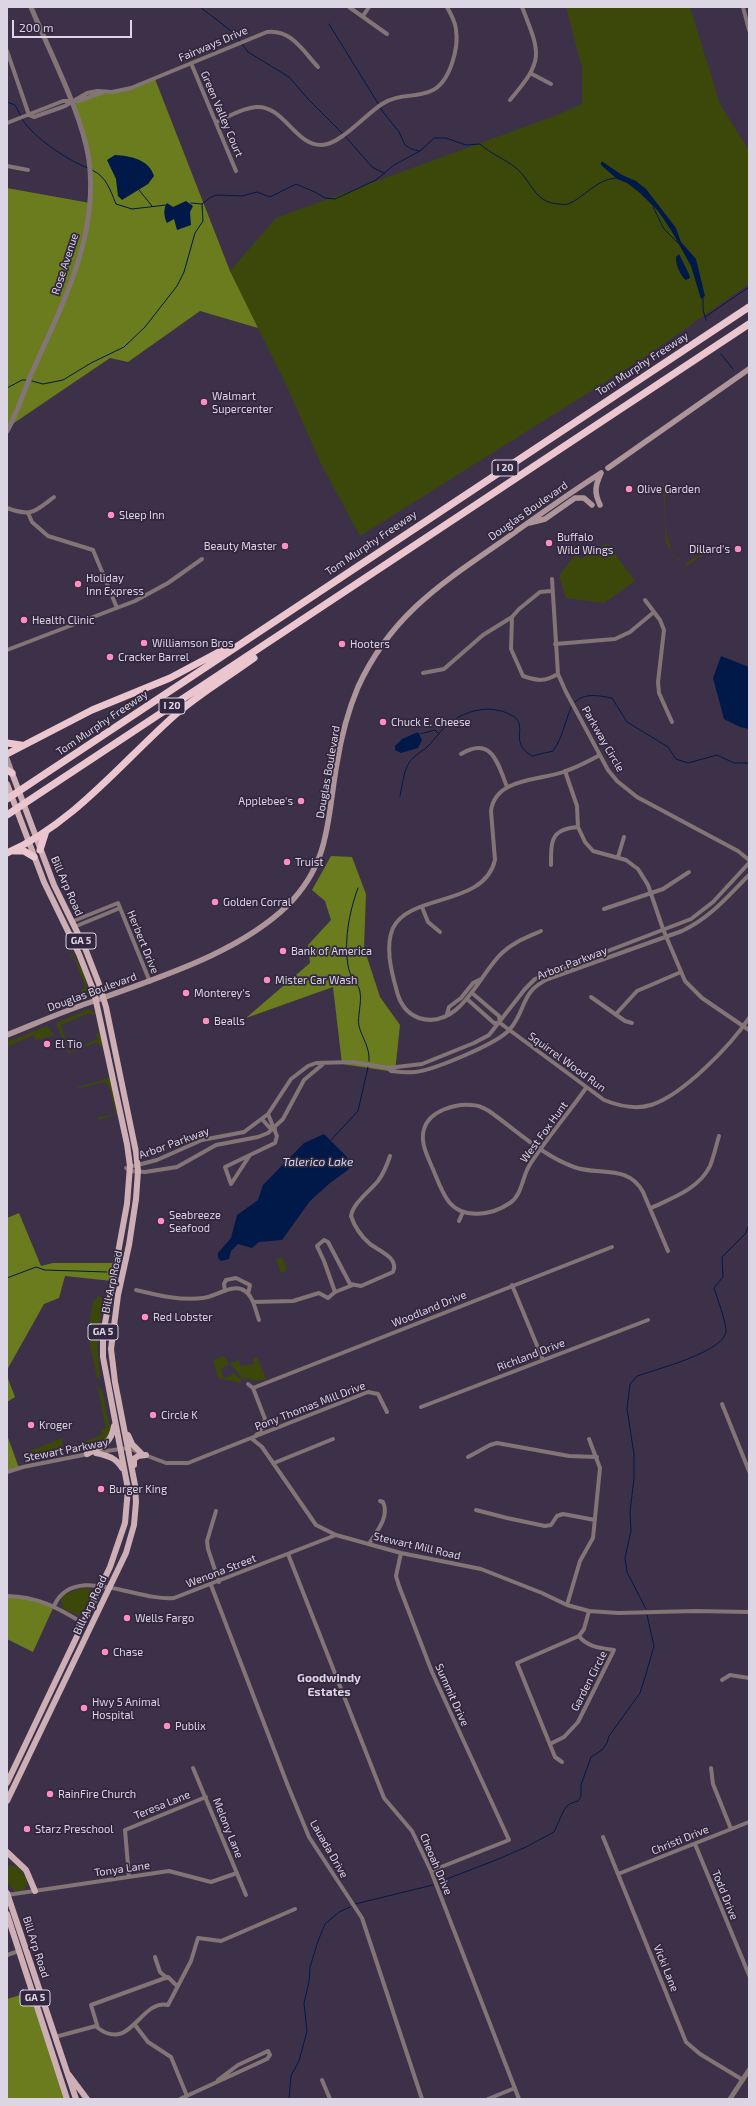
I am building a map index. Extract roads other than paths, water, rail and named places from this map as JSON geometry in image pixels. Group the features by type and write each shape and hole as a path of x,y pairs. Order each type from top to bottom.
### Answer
{"highway":[{"name":"Tom Murphy Freeway","path":"7,799 749,307"},
{"name":"I 20","path":"7,815 749,324"},
{"path":"9,852 46,831 122,768 179,711 338,597"},
{"path":"7,754 21,745 92,710 170,678 262,629"},
{"path":"7,743 21,745"},
{"path":"40,850 46,831"},
{"path":"9,852 24,851 34,857"}],"main road":[{"name":"Douglas Boulevard","path":"608,468 749,369"},
{"name":"Douglas Boulevard","path":"7,1035 103,997 150,982 193,963 254,931 277,914 299,891 311,875 325,843 331,816 337,764 348,715 358,688 379,649 403,619 427,595 525,524 601,472"},
{"path":"600,505 595,493 595,486 601,472"},
{"path":"525,524 545,520 575,498 584,498 592,505"},
{"name":"Bill Arp Road","path":"7,759 9,772 55,889 89,958 103,997 134,1137 138,1169 129,1245 119,1290 111,1349 112,1370 135,1485 136,1502 132,1535 110,1587 7,1801"},
{"name":"Bill Arp Road","path":"7,784 50,897 86,971 96,1000 122,1117 130,1168 127,1204 103,1334 103,1357 128,1489 126,1523 101,1586 7,1783"},
{"path":"115,1269 114,1285 119,1290 126,1293"},
{"path":"87,1454 107,1443 112,1437 114,1420"},
{"path":"124,1429 132,1444 144,1454"},
{"path":"96,1453 110,1456 117,1460 125,1472"},
{"path":"135,1485 134,1459 144,1454"},
{"path":"7,1852 16,1863 26,1870 35,1891"},
{"path":"8,1862 16,1863"},
{"name":"Bill Arp Road","path":"7,1894 76,2099"},
{"name":"Bill Arp Road","path":"7,1914 67,2099"},
{"path":"67,2074 87,2099"}],"street":[{"name":"Rose Avenue","path":"7,431 59,313 84,243 90,213 89,160 85,143 71,101 30,7"},
{"path":"349,7 387,34"},
{"path":"362,16 369,7"},
{"path":"216,122 249,108 262,107 272,111 308,142 322,145 330,143 386,102 399,96 427,93 441,84 448,72 456,40 455,24 447,7"},
{"path":"510,100 532,74 536,58 536,46 522,7"},
{"path":"744,7 749,30"},
{"name":"Fairways Drive","path":"71,101 86,93 131,88 261,34 273,31 284,33 292,38 318,67"},
{"path":"7,52 29,115"},
{"name":"Green Valley Court","path":"191,63 236,171"},
{"path":"532,74 551,84"},
{"path":"7,123 63,101 71,101"},
{"path":"29,115 34,117 40,115 65,106 71,101"},
{"path":"38,110 40,115"},
{"path":"7,166 28,170"},
{"name":"Douglas Boulevard","path":"601,472 608,468"},
{"path":"7,508 22,514 28,513 40,508 54,497"},
{"path":"28,513 32,522 48,536 93,550 117,608"},
{"path":"7,650 152,593 202,559"},
{"name":"Parkway Circle","path":"552,579 558,674 600,755 617,781 627,790 655,807 738,851 749,862"},
{"path":"423,673 444,669 483,635 512,617 519,609 540,592 552,591"},
{"path":"645,600 660,620 664,630 658,682 659,693 672,722"},
{"path":"555,644 615,639 630,632 654,612"},
{"path":"512,617 511,649 523,676 540,681 547,680 558,674"},
{"path":"461,754 471,748 480,747 488,750 494,755 508,787"},
{"path":"541,930 503,952 481,979 472,994 458,1008 447,1014 426,1019 410,1014 402,1005 396,989 390,958 392,929 405,915 422,907 463,893 481,883 490,873 493,867 495,852 492,803 502,790 565,771 600,755"},
{"path":"565,771 576,806 578,827 585,842 593,851 618,857 638,869 644,876 651,892 663,929 681,972 697,994 749,1030"},
{"path":"551,865 552,841 556,834 564,829 578,827"},
{"path":"618,857 624,837"},
{"name":"Arbor Parkway","path":"138,1169 202,1140 244,1132 268,1114 291,1080 308,1066 316,1063 353,1062 388,1068 422,1064 443,1056 489,1034 500,1023 525,989 535,979 691,919 721,895 749,862"},
{"path":"604,909 675,882 689,872"},
{"name":"Arbor Parkway","path":"388,1068 391,1071 404,1072 423,1070 480,1048 510,1030 530,991 541,982 667,937 697,924 711,913 749,875"},
{"name":"Herbert Drive","path":"73,924 118,903 150,982"},
{"path":"422,907 428,922 440,932"},
{"name":"Herbert Drive","path":"73,924 120,908"},
{"path":"616,1014 637,991 681,972"},
{"path":"447,1014 449,1007 461,998 473,983 481,979"},
{"path":"467,999 494,1023 500,1023 498,1016 472,994"},
{"path":"591,997 632,1023"},
{"name":"Squirrel Wood Run","path":"500,1023 586,1088 615,1105 644,1107 660,1102 716,1058 732,1042 749,1018"},
{"name":"Arbor Parkway","path":"130,1168 159,1170 177,1167 216,1145 258,1137 274,1129 283,1119 304,1080 323,1064"},
{"name":"West Fox Hunt","path":"463,1212 483,1214 505,1206 516,1197 529,1166 586,1088"},
{"path":"459,1221 463,1212 449,1202 443,1194 424,1148 424,1129 432,1117 440,1112 461,1105 480,1106 490,1110 541,1149 575,1167 619,1173 628,1176 639,1186 651,1208 668,1251"},
{"path":"268,1114 274,1129"},
{"path":"262,1119 269,1127 274,1129"},
{"name":"Arbor Parkway","path":"250,1156 231,1184 225,1167 275,1143 277,1136 274,1129"},
{"path":"651,1208 687,1190 699,1182 709,1167 719,1136"},
{"path":"335,1292 324,1261 317,1249 318,1243 324,1240 328,1242 348,1282 354,1285 361,1286 392,1274 395,1270 387,1254 374,1247 365,1239 352,1216 356,1206 378,1181 388,1165 390,1156"},
{"name":"Woodland Drive","path":"253,1388 612,1246"},
{"path":"225,1291 224,1284 226,1280 236,1278 250,1285 248,1294"},
{"path":"253,1302 270,1300 293,1301 320,1293 328,1298 335,1292 354,1285"},
{"path":"512,1285 543,1360"},
{"path":"136,1290 174,1298 200,1299 213,1297 225,1291 236,1288 248,1294 253,1302 258,1320"},
{"name":"Richland Drive","path":"421,1407 648,1320"},
{"path":"128,1448 166,1463 187,1463 251,1438 260,1432 265,1419 253,1388 248,1384"},
{"name":"Pony Thomas Mill Drive","path":"251,1438 368,1392 375,1392 380,1396 387,1412"},
{"path":"722,1404 748,1468"},
{"name":"Stewart Mill Road","path":"251,1438 262,1447 274,1463 316,1526 336,1535 401,1553 481,1569 542,1593 567,1605 589,1611 618,1613 692,1611 749,1612"},
{"path":"274,1463 333,1439"},
{"path":"567,1605 580,1561 593,1538 600,1468 589,1439"},
{"path":"468,1457 490,1445 497,1443 569,1456 597,1457"},
{"name":"Stewart Parkway","path":"7,1472 23,1467 87,1454 128,1448"},
{"path":"369,1544 380,1526 385,1514 386,1508 383,1502 380,1501"},
{"path":"476,1510 545,1526 551,1525 557,1516 563,1514 595,1520"},
{"path":"216,1511 207,1541 208,1549 219,1582"},
{"name":"Wenona Street","path":"54,1606 58,1596 67,1591 89,1584 110,1587 147,1597 165,1599 174,1598 219,1582 336,1535"},
{"name":"Summit Drive","path":"401,1553 396,1576 402,1593 432,1672 509,1840 431,1871"},
{"name":"Cheoah Drive","path":"288,1554 384,1798 412,1831 431,1871 519,2099"},
{"name":"Lauada Drive","path":"211,1585 285,1779 309,1837 362,1918 422,2099"},
{"path":"7,1596 28,1597 54,1606 83,1623"},
{"path":"562,1762 555,1757 517,1663 579,1636 584,1629 589,1611"},
{"name":"Garden Circle","path":"550,1744 564,1737 578,1722 614,1650 594,1647 583,1642 579,1636"},
{"path":"722,1680 730,1675 749,1678"},
{"name":"Melony Lane","path":"193,1768 246,1895"},
{"path":"711,1768 713,1784 731,1829"},
{"name":"Teresa Lane","path":"129,1877 125,1830 206,1797"},
{"name":"Christi Drive","path":"618,1874 749,1822"},
{"name":"Vicki Lane","path":"603,1837 686,2042 700,2054 743,2080"},
{"name":"Todd Drive","path":"695,1844 749,1975"},
{"name":"Tonya Lane","path":"7,1894 169,1871 211,1882 237,1873"},
{"path":"55,2037 96,2026 111,2036 135,2025 155,2006 162,2003 168,2005 172,2001 177,1986 191,1961 198,1938 220,1941 295,1909"},
{"path":"7,1955 19,1951"},
{"path":"154,1957 160,1972 177,1986"},
{"path":"98,2028 91,2005 168,1978"},
{"path":"135,2025 148,2042 171,2057 187,2096"},
{"path":"180,2099 218,2080 267,2059 270,2055 268,2051 238,2065 218,2080"},
{"path":"730,2099 749,2070"},
{"path":"322,2080 330,2099"},
{"path":"488,2099 515,2088"}],"water":[{"path":"115,155 127,156 143,162 152,170 154,176 148,184 122,200 118,196 116,179 107,160"},
{"path":"601,162 622,175 636,181 646,189 676,228 681,242 696,259 705,296 701,299 691,266 671,230 658,211 640,193 627,183 617,179 601,165"},
{"path":"186,201 193,206 190,212 191,225 177,230 174,219 167,223 164,210 167,203 173,207"},
{"path":"679,254 689,274 690,278 686,280 680,273 676,263 676,257"},
{"path":"721,656 749,667 749,729 740,727 724,719 713,678"},
{"path":"418,732 422,740 418,748 401,753 395,750 395,746 402,739"},
{"name":"Talerico Lake","path":"324,1134 347,1157 350,1167 348,1170 330,1183 310,1201 282,1240 259,1242 252,1248 238,1244 231,1251 229,1259 221,1261 218,1258 218,1253 231,1238 237,1215 258,1200 263,1185 304,1143"}],"waterway":[{"path":"200,7 230,30 240,41"},
{"path":"329,24 379,105"},
{"path":"242,44 248,52 289,77 309,100 343,134"},
{"path":"7,102 15,105 21,116"},
{"path":"380,108 399,132 405,145 419,151"},
{"path":"22,119 34,134 52,148 71,160 88,168"},
{"path":"345,136 372,167 384,173"},
{"path":"32,381 43,384 63,380 91,363 124,347 145,327 177,286 184,272 195,233 203,221 202,204 211,197 217,195 242,196 257,192 270,197 296,184 325,198 335,199 376,180 394,165 420,151 434,138 446,138 466,145 480,144 516,168 539,196 551,203 568,204 579,198 596,185 609,179 616,178"},
{"path":"92,170 105,180 116,204 132,209 166,205"},
{"path":"139,190 152,206"},
{"path":"191,203 202,204"},
{"path":"653,207 664,229 678,243"},
{"path":"705,317 749,287"},
{"path":"703,297 703,310 706,320"},
{"path":"721,354 733,369"},
{"path":"7,388 22,380 27,380"},
{"path":"575,702 588,696 612,698 627,722 668,747 676,759 688,763 717,755 734,763 749,763"},
{"path":"400,796 405,772 410,762 414,757 429,746 445,727 460,716 478,710 487,709 504,712 513,716 519,724 521,745 525,751 532,756 553,751 562,735 572,705"},
{"path":"420,734 435,730 439,734"},
{"path":"358,888 352,907 348,928 347,960 351,976 360,992 359,1026 367,1047 369,1061"},
{"path":"331,1140 358,1111 368,1067"},
{"path":"646,1609 627,1572 625,1558 631,1531 630,1512 634,1478 634,1454 627,1409 630,1384 637,1376 689,1359 715,1345 723,1338 726,1330 714,1288 723,1277 722,1257 746,1233 749,1224"},
{"path":"7,1278 36,1267 45,1270 107,1272"},
{"path":"439,1882 526,1847 554,1832 564,1810 569,1804 578,1801 581,1796 581,1785 591,1757 602,1750 607,1743 609,1736 640,1693 654,1646 647,1615"},
{"path":"355,1904 433,1885"},
{"path":"289,2099 291,2076 299,2061 307,2031 304,2003 309,1982 310,1967 318,1941 325,1924 339,1912 350,1907"}],"place":[{"name":"Walmart Supercenter","path":"204,402"},
{"name":"Olive Garden","path":"629,489"},
{"name":"Sleep Inn","path":"111,515"},
{"name":"Buffalo Wild Wings","path":"549,543"},
{"name":"Beauty Master","path":"285,546"},
{"name":"Dillard's","path":"738,549"},
{"name":"Holiday Inn Express","path":"78,584"},
{"name":"Health Clinic","path":"24,620"},
{"name":"Williamson Bros","path":"144,643"},
{"name":"Hooters","path":"342,644"},
{"name":"Cracker Barrel","path":"110,657"},
{"name":"Chuck E. Cheese","path":"383,722"},
{"name":"Applebee's","path":"301,801"},
{"name":"Truist","path":"287,862"},
{"name":"Golden Corral","path":"215,902"},
{"name":"Bank of America","path":"283,951"},
{"name":"Mister Car Wash","path":"267,980"},
{"name":"Monterey's","path":"186,993"},
{"name":"Bealls","path":"206,1021"},
{"name":"El Tio","path":"47,1044"},
{"name":"Seabreeze Seafood","path":"161,1221"},
{"name":"Red Lobster","path":"145,1317"},
{"name":"Circle K","path":"153,1415"},
{"name":"Kroger","path":"31,1425"},
{"name":"Burger King","path":"101,1489"},
{"name":"Wells Fargo","path":"127,1618"},
{"name":"Chase","path":"105,1652"},
{"name":"Hwy 5 Animal Hospital","path":"84,1708"},
{"name":"Publix","path":"167,1726"},
{"name":"RainFire Church","path":"50,1794"},
{"name":"Starz Preschool","path":"27,1829"}],"district":[{"name":"Goodwindy Estates","path":"329,1685"}]}
